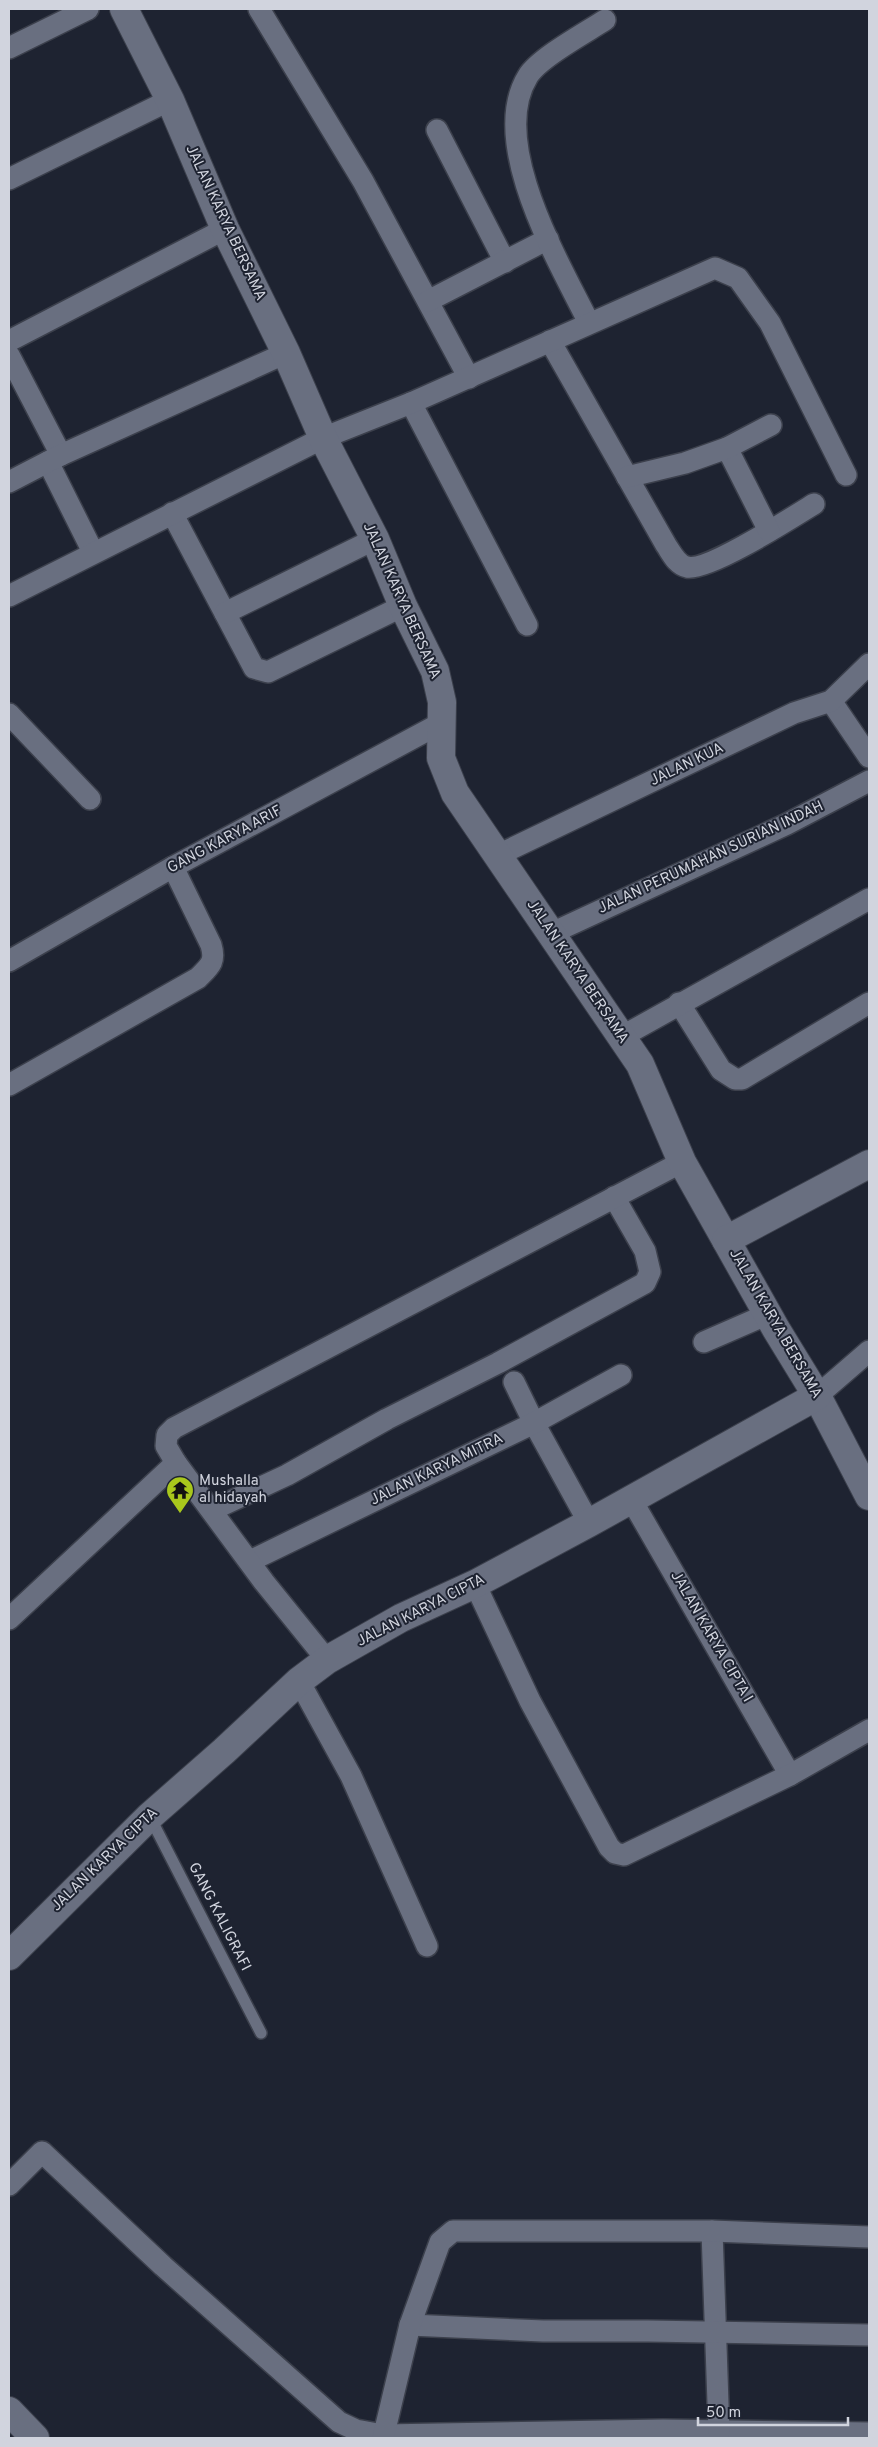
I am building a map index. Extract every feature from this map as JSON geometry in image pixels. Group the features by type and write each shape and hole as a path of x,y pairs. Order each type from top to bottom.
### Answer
{"street":[{"path":"9,48 88,9"},
{"name":"JALAN KARYA BERSAMA","path":"124,9 170,100 225,229 286,353 323,438 375,539 403,606 435,671 442,702 441,758 455,793 496,856 552,933 640,1064 682,1162 817,1396 869,1496"},
{"path":"258,9 363,181 469,378"},
{"path":"589,323 548,239 520,168 515,115 520,94 528,75 541,63 605,20"},
{"path":"9,179 170,100"},
{"path":"437,130 505,262"},
{"path":"9,341 225,229"},
{"path":"428,301 548,239"},
{"path":"9,596 323,438 469,378 715,268 738,278 770,323 846,475"},
{"path":"550,341 666,546 677,562 684,567 691,568 709,563 814,504"},
{"path":"9,482 54,459 286,353"},
{"path":"9,355 94,552"},
{"path":"411,403 527,625"},
{"path":"628,477 686,463 727,448 771,425"},
{"path":"727,448 769,531"},
{"path":"172,513 254,668 268,672 403,606"},
{"path":"225,613 375,539"},
{"name":"JALAN KUA","path":"496,856 794,713 831,701 869,664"},
{"path":"831,701 869,757"},
{"path":"9,714 90,798"},
{"name":"GANG KARYA ARIF","path":"9,961 173,867 443,722"},
{"name":"JALAN PERUMAHAN SURIAN INDAH","path":"552,933 787,824 869,781"},
{"path":"9,1085 198,978 213,963 214,955 211,945 173,867"},
{"path":"621,1037 679,1003 869,899"},
{"path":"679,1003 721,1070 735,1079 742,1079 869,1003"},
{"path":"328,1660 264,1582 176,1463 166,1446 167,1435 174,1428 682,1162"},
{"path":"726,1240 869,1164"},
{"path":"212,1510 287,1474 645,1283 650,1272 645,1251 614,1197"},
{"path":"704,1342 768,1314"},
{"path":"817,1396 869,1351"},
{"name":"JALAN KARYA MITRA","path":"250,1561 534,1423 621,1375"},
{"path":"514,1382 534,1423 589,1523"},
{"name":"JALAN KARYA CIPTA","path":"9,1956 150,1816 224,1751 299,1681 328,1660 401,1618 474,1584 589,1523 817,1396"},
{"path":"9,1619 176,1463"},
{"name":"JALAN KARYA CIPTA I","path":"631,1499 790,1775"},
{"path":"474,1584 530,1701 609,1847 616,1853 624,1855 790,1775 869,1730"},
{"path":"299,1681 351,1776 428,1946"},
{"path":"9,2185 42,2152 163,2266 339,2422 356,2430 383,2437 719,2432 869,2433"},
{"path":"383,2437 410,2324 440,2242 452,2231 712,2231 869,2237"},
{"path":"712,2231 719,2432"},
{"path":"410,2324 543,2331 869,2335"},
{"path":"9,2411 35,2438"}],"lane":[{"name":"GANG KALIGRAFI","path":"150,1816 261,2033"}],"place":[{"name":"Mushalla al hidayah","path":"180,1514"}]}
